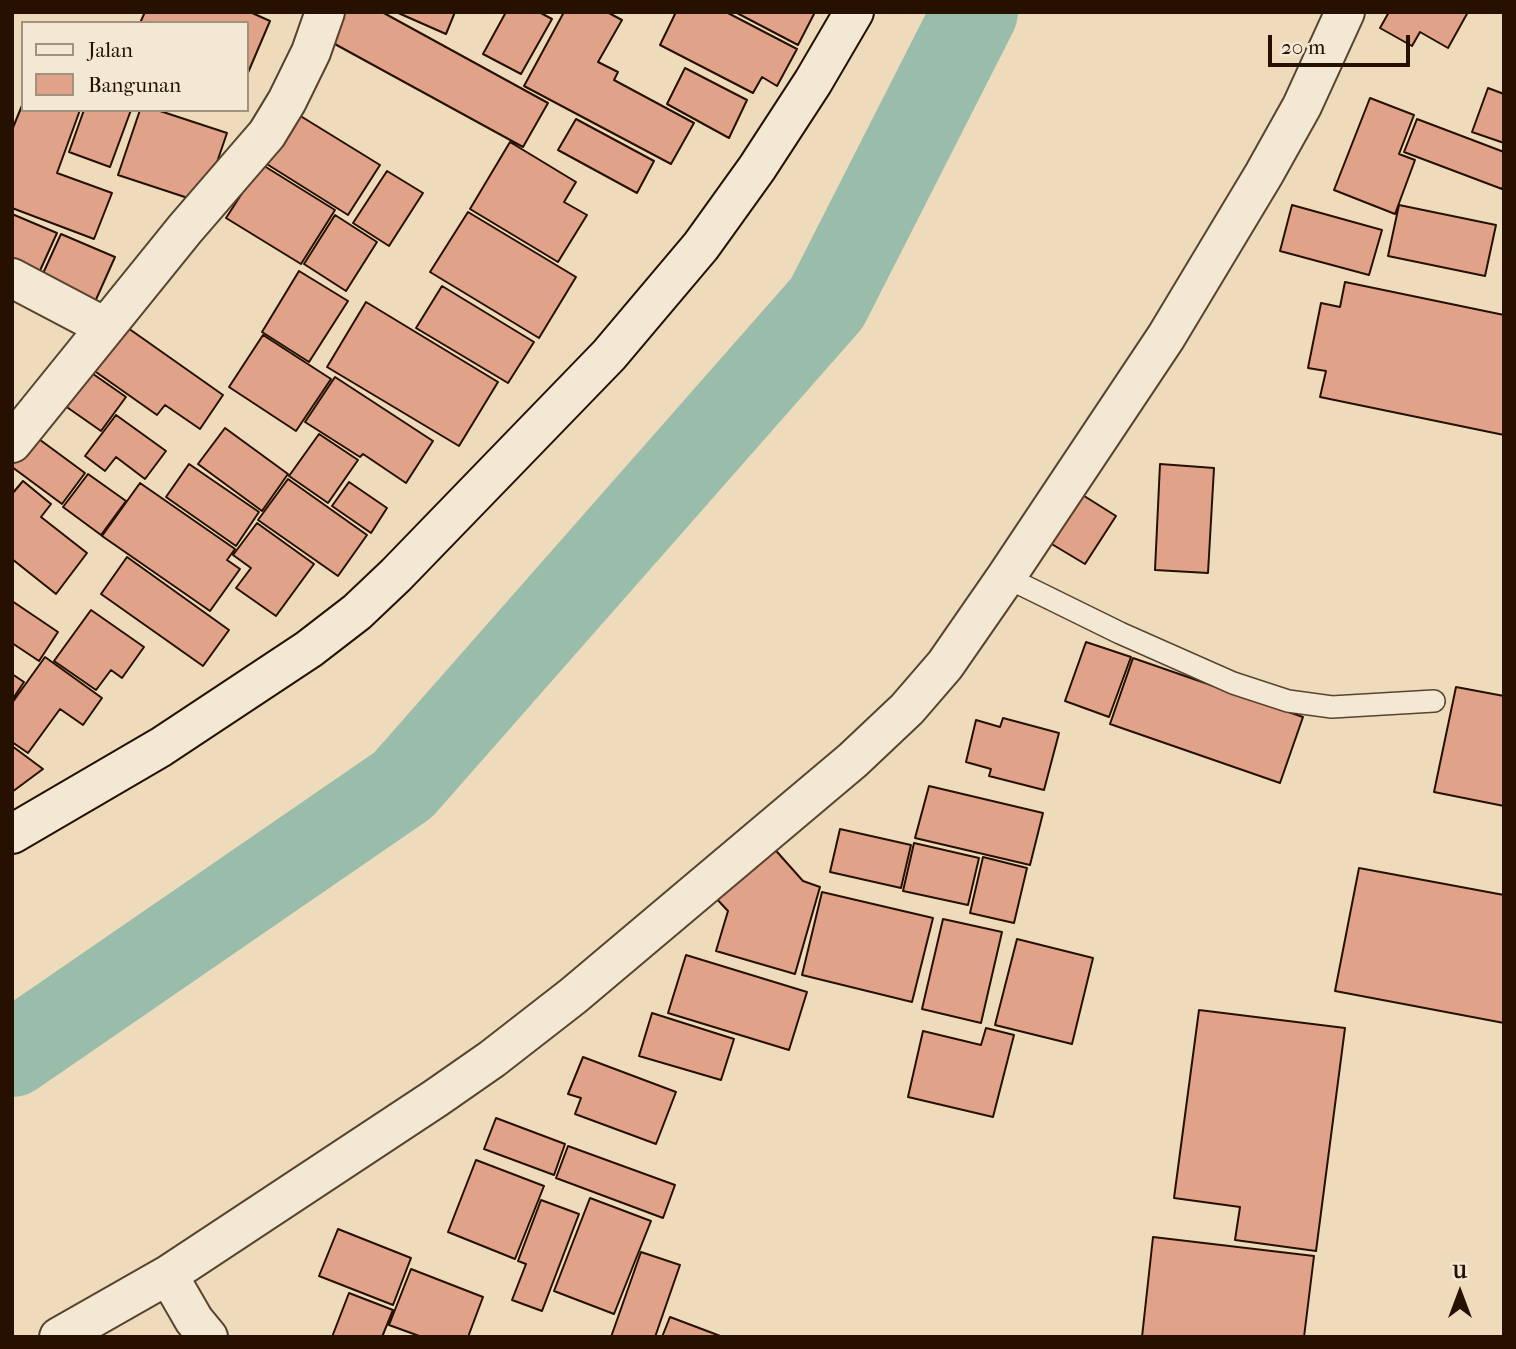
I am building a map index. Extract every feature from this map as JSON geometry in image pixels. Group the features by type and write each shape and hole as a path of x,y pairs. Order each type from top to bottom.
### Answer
{"street":[{"path":"12,443 185,229 267,134 311,52 326,12"},
{"path":"12,834 161,747 309,649 356,612 396,575 609,355 701,246 771,147 854,12"},
{"path":"59,1337 168,1275 492,1059 573,996 853,760 907,709 945,665 1166,337 1302,106 1345,12"},
{"path":"12,278 105,327"},
{"path":"168,1275 194,1320 208,1337"},
{"path":"109,1337 122,1302"}],"lane":[{"path":"1006,577 1120,633 1233,683 1287,701 1332,707 1434,701"}],"building":[{"path":"145,12 250,12 270,21 248,73 248,21 141,21"},
{"path":"335,12 382,12 548,103 523,147 322,37"},
{"path":"396,12 455,12 446,34"},
{"path":"506,12 539,12 552,19 521,74 483,54"},
{"path":"564,12 607,12 622,20 598,62 618,72 614,80 694,123 671,164 524,86"},
{"path":"676,12 726,12 797,49 777,86 762,77 753,93 660,45"},
{"path":"735,12 815,12 798,45"},
{"path":"1389,12 1468,12 1448,48 1420,32 1412,46 1380,28"},
{"path":"685,68 747,100 729,138 667,104"},
{"path":"1488,88 1504,94 1504,143 1472,132"},
{"path":"1370,98 1414,115 1399,154 1415,160 1395,214 1334,190"},
{"path":"21,108 21,112 79,112 57,173 112,193 94,239 12,208 12,130"},
{"path":"83,112 130,112 110,167 69,152"},
{"path":"139,112 163,112 227,133 203,203 118,175"},
{"path":"294,112 380,165 348,215 262,161"},
{"path":"576,119 654,161 637,193 558,150"},
{"path":"1417,119 1504,152 1502,189 1404,152"},
{"path":"510,142 576,182 564,202 587,215 558,262 470,209"},
{"path":"261,164 335,210 301,264 226,218"},
{"path":"387,171 423,193 389,246 353,223"},
{"path":"1292,205 1382,230 1369,275 1280,251"},
{"path":"1399,205 1496,225 1485,276 1388,256"},
{"path":"468,212 576,277 539,338 430,272"},
{"path":"12,214 57,233 38,275 12,264"},
{"path":"335,215 377,242 346,291 304,264"},
{"path":"61,234 115,257 94,304 40,280"},
{"path":"299,271 348,301 309,362 262,332"},
{"path":"1345,282 1504,315 1504,435 1320,397 1326,371 1308,368 1321,303 1340,307"},
{"path":"442,286 534,342 508,383 416,328"},
{"path":"366,302 498,382 459,446 327,367"},
{"path":"118,321 223,395 200,429 165,405 157,415 86,365"},
{"path":"263,335 331,379 296,431 229,387"},
{"path":"86,369 126,397 101,431 61,403"},
{"path":"335,377 433,441 406,483 363,454 360,457 305,422"},
{"path":"116,415 166,451 145,479 116,457 105,471 85,456"},
{"path":"225,428 288,474 262,511 198,464"},
{"path":"28,431 85,473 62,504 12,467 12,453"},
{"path":"319,434 358,460 328,503 289,476"},
{"path":"189,464 259,512 236,546 166,497"},
{"path":"1160,464 1214,468 1208,573 1155,570"},
{"path":"88,474 126,501 101,535 63,507"},
{"path":"288,479 367,535 338,576 258,520"},
{"path":"23,481 51,504 41,517 87,553 56,594 12,559 12,494"},
{"path":"349,482 387,508 371,533 332,506"},
{"path":"140,483 235,549 227,560 240,569 210,611 102,536"},
{"path":"1081,494 1116,516 1085,564 1050,543"},
{"path":"257,523 314,564 276,616 236,588 251,568 233,555"},
{"path":"127,557 229,630 203,666 101,594"},
{"path":"12,601 58,632 39,661 12,643"},
{"path":"91,610 144,647 122,678 111,670 96,690 54,661"},
{"path":"1086,642 1131,657 1109,717 1065,701"},
{"path":"45,657 102,698 83,725 60,709 28,753 12,742 12,703"},
{"path":"1133,658 1303,717 1280,783 1110,724"},
{"path":"12,674 24,682 12,700"},
{"path":"1456,687 1504,696 1504,806 1434,792"},
{"path":"1003,718 1059,733 1044,790 989,776 991,769 966,762 976,720 1000,727"},
{"path":"12,746 43,769 12,792"},
{"path":"929,786 1043,813 1030,865 915,838"},
{"path":"840,829 911,845 901,888 830,872"},
{"path":"914,843 979,858 968,905 903,891"},
{"path":"770,844 803,881 820,887 795,974 716,951 728,911 713,895"},
{"path":"983,857 1027,868 1014,923 970,913"},
{"path":"1359,868 1504,895 1504,1023 1335,991"},
{"path":"822,892 933,918 912,1002 802,975"},
{"path":"943,919 1002,932 981,1023 922,1009"},
{"path":"1017,939 1093,958 1072,1044 995,1025"},
{"path":"686,955 807,992 789,1050 668,1013"},
{"path":"1199,1010 1345,1028 1316,1251 1235,1240 1240,1207 1174,1198"},
{"path":"652,1013 734,1039 721,1080 639,1056"},
{"path":"986,1028 1014,1035 993,1117 908,1097 923,1031 981,1045"},
{"path":"583,1057 676,1092 656,1144 575,1114 581,1098 568,1094"},
{"path":"496,1118 565,1144 554,1175 484,1149"},
{"path":"568,1146 675,1185 663,1218 556,1178"},
{"path":"476,1160 544,1186 515,1259 448,1232"},
{"path":"590,1198 651,1221 614,1314 554,1291"},
{"path":"541,1200 579,1214 542,1311 512,1300 526,1264 518,1261"},
{"path":"338,1229 411,1258 393,1305 319,1276"},
{"path":"1153,1237 1314,1256 1304,1337 1142,1337"},
{"path":"641,1252 680,1265 655,1337 611,1337"},
{"path":"411,1269 483,1297 468,1337 422,1337 389,1325"},
{"path":"349,1293 393,1310 382,1337 332,1337"},
{"path":"670,1317 723,1337 662,1337"}],"waterway":[{"path":"12,1054 403,785 827,303 975,12"}]}
